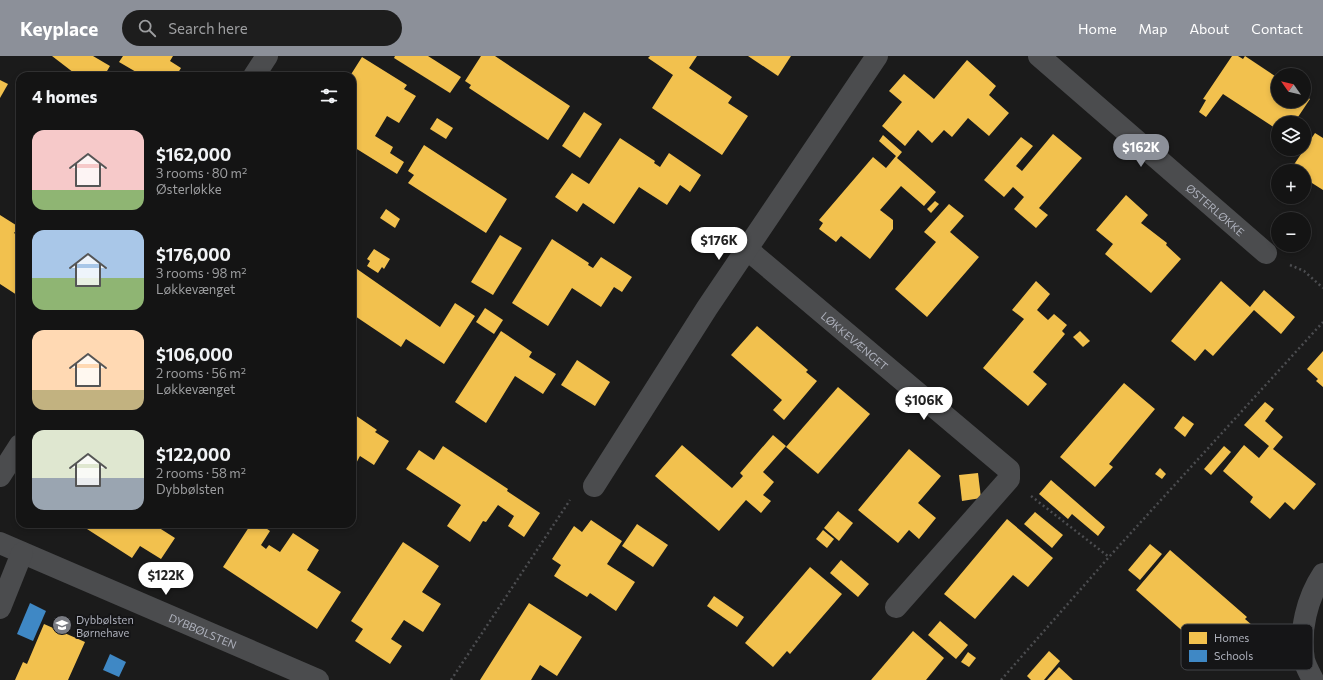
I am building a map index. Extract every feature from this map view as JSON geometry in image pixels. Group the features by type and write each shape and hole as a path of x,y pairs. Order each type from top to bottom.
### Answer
{"street":[{"path":"257,72 267,56"},
{"path":"594,486 707,308 748,250 877,56"},
{"name":"ØSTERLØKKE","path":"1039,56 1266,253"},
{"name":"LØKKEVÆNGET","path":"748,250 1009,470 1009,479"},
{"path":"0,476 16,450"},
{"path":"896,607 1009,479"},
{"name":"DYBBØLSTEN","path":"0,543 318,680"},
{"path":"0,608 22,553"},
{"path":"1305,624 1314,587 1323,574"},
{"path":"1308,670 1313,680"}],"path":[{"path":"1266,253 1304,271 1323,288"},
{"path":"1001,680 1109,557 1323,322"},
{"path":"1009,479 1109,557"},
{"path":"452,680 572,497 594,486"}],"building: Homes":[{"path":"52,56 93,56 110,66 106,72 73,72"},
{"path":"123,56 173,56 170,61 181,68 178,72 136,72 119,62"},
{"path":"395,56 428,56 461,77 450,93 394,58"},
{"path":"481,56 495,56 570,106 548,140 469,88 471,85 465,81"},
{"path":"650,56 697,56 689,68 732,97 728,103 748,116 722,155 652,108 673,75 648,58"},
{"path":"748,56 791,56 778,76"},
{"path":"1232,56 1238,56 1243,59 1245,56 1271,73 1271,108 1304,108 1299,116 1271,116 1271,125 1223,94 1206,117 1199,112 1206,100 1203,99"},
{"path":"362,57 407,85 404,89 416,96 399,123 387,116 375,136 393,147 390,153 404,162 397,174 356,148 356,72 353,72"},
{"path":"967,60 996,86 989,95 1009,113 989,136 968,118 952,137 944,130 932,143 918,130 905,146 882,126 902,102 889,91 904,74 934,99"},
{"path":"0,80 8,84 0,98"},
{"path":"584,112 602,124 580,158 562,146"},
{"path":"437,118 453,128 446,139 430,129"},
{"path":"1315,133 1323,138 1323,190 1311,182 1311,164 1294,164 1300,156 1311,156 1311,139"},
{"path":"1053,134 1082,158 1039,208 1048,215 1036,228 1014,209 1024,197 1013,187 1004,197 984,180 1021,137 1033,146 1016,166 1022,171"},
{"path":"883,135 902,152 897,158 936,192 924,206 901,186 880,210 893,220 893,229 870,259 841,236 836,242 819,229 823,223 819,220 873,157 886,168 896,156 879,141"},
{"path":"620,138 655,161 654,163 660,167 669,153 701,175 690,192 680,185 667,205 639,187 614,224 583,203 577,212 555,197 572,173 589,184"},
{"path":"424,145 507,199 486,233 408,183 414,175 408,171"},
{"path":"1126,195 1148,215 1141,223 1167,243 1166,245 1181,259 1151,293 1105,254 1113,244 1096,230"},
{"path":"935,201 939,204 931,213 927,209"},
{"path":"949,204 964,216 950,232 979,257 927,317 895,289 936,242 924,232"},
{"path":"386,209 400,219 395,228 380,218"},
{"path":"0,215 16,225 16,231 14,233 16,234 16,294 0,284"},
{"path":"500,235 522,248 493,295 471,282"},
{"path":"552,239 589,263 588,265 593,268 601,257 632,277 622,292 614,287 601,307 572,288 548,326 512,303"},
{"path":"374,249 390,259 384,269 382,267 378,273 367,266 370,261 367,259"},
{"path":"357,269 440,327 455,303 475,316 444,364 406,339 401,347 356,317"},
{"path":"1036,281 1050,294 1037,310 1048,320 1054,314 1067,325 1062,331 1065,334 1033,372 1047,384 1028,406 983,368 1024,319 1012,310"},
{"path":"1221,281 1250,307 1264,290 1295,317 1281,334 1254,310 1213,356 1205,349 1195,361 1171,341"},
{"path":"485,308 503,320 494,334 476,322"},
{"path":"757,326 808,370 806,372 817,381 784,420 773,410 782,400 731,355"},
{"path":"501,331 532,352 529,357 556,374 543,394 515,376 486,423 455,402"},
{"path":"1080,331 1090,341 1083,347 1073,337"},
{"path":"1323,351 1323,387 1316,381 1318,379 1307,369"},
{"path":"577,360 610,382 595,406 561,385"},
{"path":"1124,383 1155,409 1109,464 1113,467 1095,487 1060,457"},
{"path":"838,387 870,414 818,474 786,447"},
{"path":"1265,402 1274,409 1265,421 1283,437 1273,449 1316,484 1294,510 1285,502 1270,519 1250,502 1253,497 1223,471 1244,445 1259,458 1269,446 1244,425"},
{"path":"356,416 377,430 375,432 389,441 374,465 360,456 356,464"},
{"path":"1183,416 1194,424 1185,437 1174,428"},
{"path":"773,435 786,446 763,472 774,482 763,495 771,501 761,513 746,500 719,531 655,476 682,445 732,488 743,476 740,473"},
{"path":"443,446 508,489 507,491 540,513 524,537 508,526 514,516 498,505 486,522 483,521 470,542 447,526 461,505 406,469 419,450 434,460"},
{"path":"1224,446 1231,452 1211,475 1204,469"},
{"path":"909,449 941,476 918,503 936,518 919,539 909,530 898,543 858,510"},
{"path":"1160,468 1166,474 1162,479 1155,474"},
{"path":"978,473 981,498 962,501 959,475"},
{"path":"1051,480 1105,527 1098,536 1072,514 1068,519 1039,494"},
{"path":"838,511 853,523 839,541 824,528"},
{"path":"1035,512 1063,535 1052,548 1024,524"},
{"path":"1007,519 1053,558 1028,587 1013,575 975,619 944,594"},
{"path":"591,520 622,541 607,564 635,582 616,611 590,593 587,597 554,576 561,565 552,559 574,526 582,532"},
{"path":"637,524 668,545 653,567 622,546"},
{"path":"159,528 175,538 161,559 140,546 132,558 87,529"},
{"path":"248,528 266,528 270,531 261,545 266,549 269,545 280,552 293,533 319,550 307,570 341,592 317,629 223,567"},
{"path":"823,530 834,539 827,548 816,539"},
{"path":"403,542 439,566 422,592 441,604 423,632 404,620 391,639 402,646 390,664 355,641 363,629 351,621"},
{"path":"1150,544 1162,554 1140,580 1128,570"},
{"path":"1170,550 1247,617 1245,619 1251,624 1181,624 1181,630 1136,590"},
{"path":"841,560 869,584 858,597 830,573"},
{"path":"810,567 842,594 790,654 787,651 773,667 745,643"},
{"path":"714,596 744,617 737,627 707,606"},
{"path":"529,603 582,637 557,676 540,665 531,680 480,680"},
{"path":"940,621 968,645 956,659 928,635"},
{"path":"44,624 85,642 68,680 15,680 23,662 27,664"},
{"path":"913,631 944,658 926,680 871,680"},
{"path":"1049,651 1060,661 1044,680 1031,680 1027,676"},
{"path":"968,652 976,658 969,667 961,662"},
{"path":"1059,667 1073,680 1047,680"}],"building: Schools":[{"path":"30,603 46,611 33,641 17,634"},
{"path":"110,654 126,662 119,677 103,670"}],"place":[{"name":"Dybbølsten Børnehave","path":"62,625"}]}
